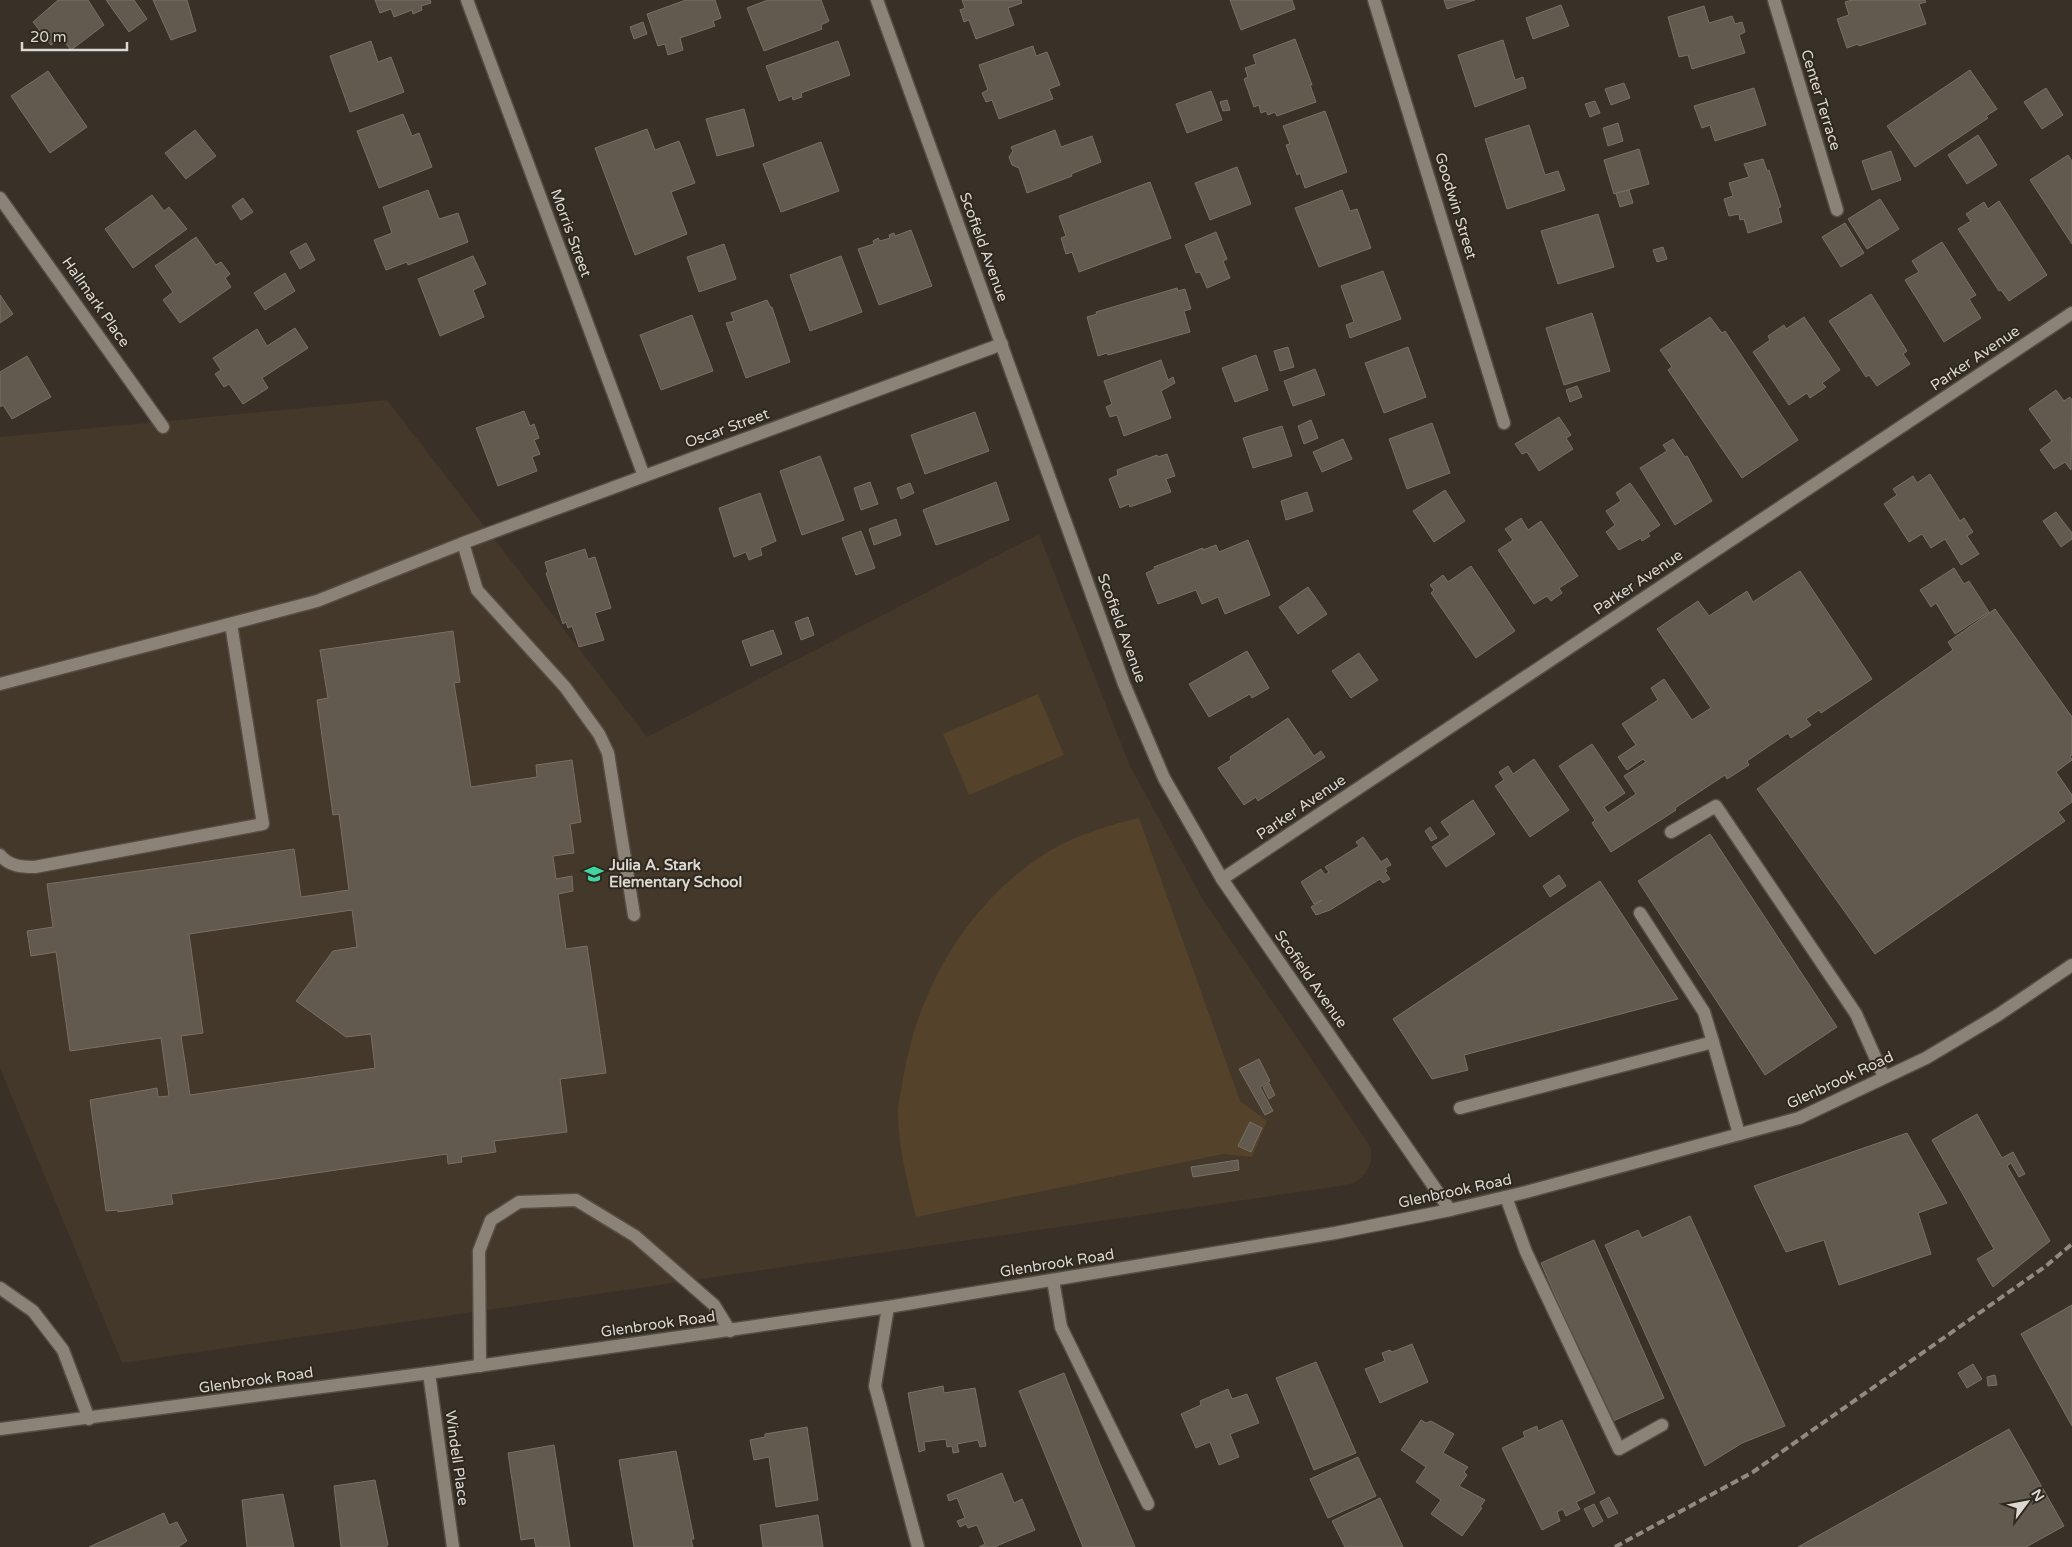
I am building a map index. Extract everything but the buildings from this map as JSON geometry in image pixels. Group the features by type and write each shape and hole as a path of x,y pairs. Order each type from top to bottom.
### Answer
{"street":[{"name":"Morris Street","path":"467,0 644,476"},
{"name":"Scofield Avenue","path":"877,0 1124,684 1164,778 1222,879 1450,1210"},
{"name":"Goodwin Street","path":"1374,0 1504,423"},
{"name":"Center Terrace","path":"1774,0 1837,210"},
{"name":"Hallmark Place","path":"0,198 164,427"},
{"name":"Parker Avenue","path":"1222,879 2072,313"},
{"name":"Oscar Street","path":"0,684 317,602 463,543 1002,344"},
{"path":"463,543 477,590 565,687 599,734 608,753 634,915"},
{"path":"0,855 5,861 18,867 35,867 263,824 231,624"},
{"path":"1671,832 1716,806 1856,1014 1884,1078"},
{"path":"1640,913 1704,1012 1739,1134"},
{"name":"Glenbrook Road","path":"0,1429 89,1419 480,1366 888,1307 1335,1233 1450,1210 1506,1197 1799,1118 1926,1058 1989,1020 2072,965"},
{"path":"1460,1108 1713,1042"},
{"path":"1506,1197 1526,1252 1619,1449 1662,1425"},
{"path":"480,1366 479,1251 491,1220 519,1202 576,1200 593,1210 635,1236 714,1305 730,1330"},
{"path":"1053,1280 1061,1327 1148,1504"},
{"path":"0,1288 33,1311 63,1350 89,1419"},
{"path":"888,1307 875,1386 918,1547"},
{"name":"Windell Place","path":"429,1373 453,1547"}],"shaded area":[{"name":"Julia A. Stark Elementary School","path":"387,400 647,737 1039,534 1129,764 1202,898 1368,1143 1371,1149 1371,1162 1365,1174 1354,1183 1334,1187 122,1363 0,1068 0,437"},
{"path":"1038,694 1064,755 969,795 943,734"},
{"path":"1139,818 1240,1101 1267,1121 1252,1157 1223,1154 916,1217 902,1152 898,1125 898,1108 910,1045 921,1011 935,979 952,948 996,894 1022,870 1051,850 1072,839 1105,827"}],"railway":[{"path":"1615,1547 1753,1472 2046,1266 2072,1244"}],"place":[{"name":"Julia A. Stark Elementary School","path":"594,874"}]}
